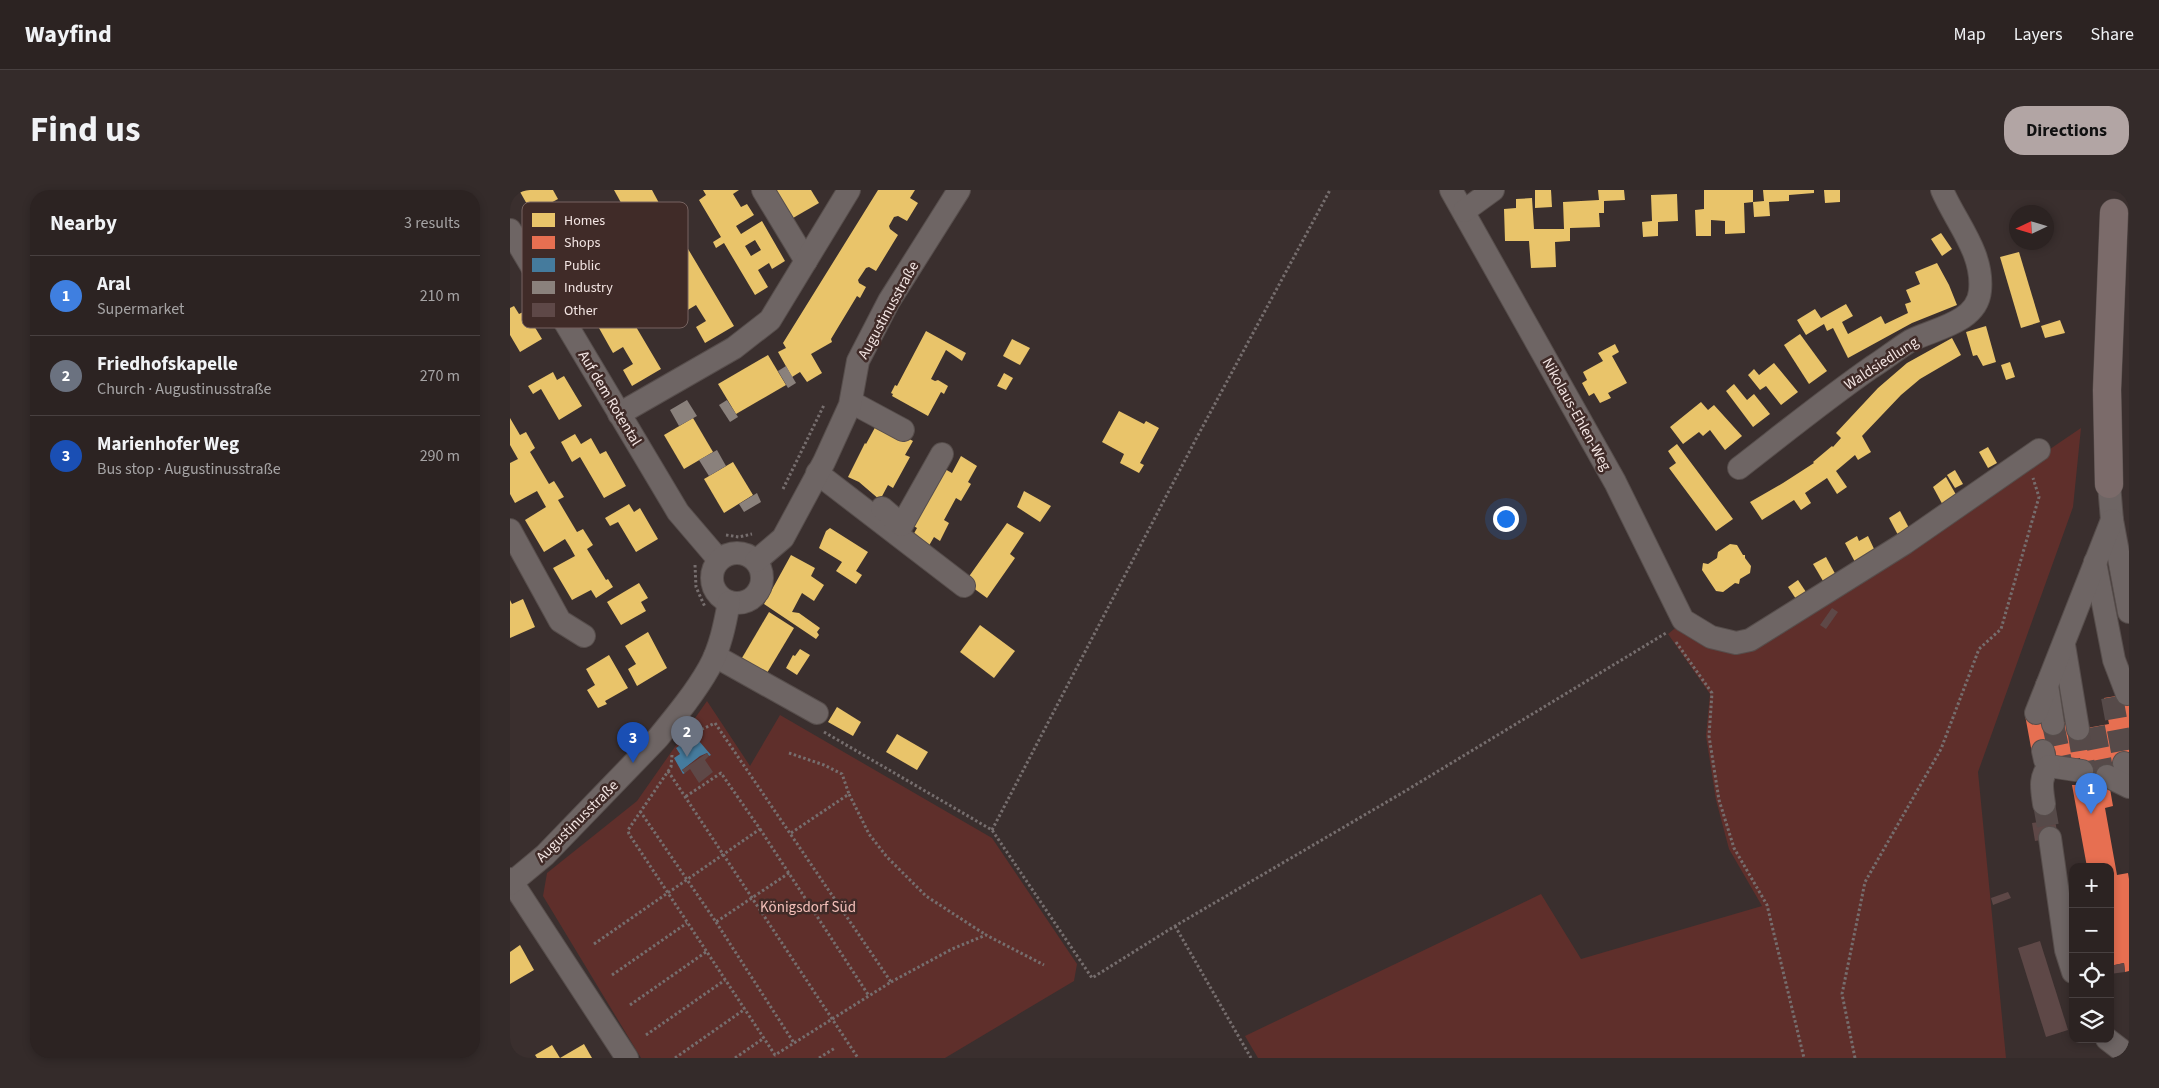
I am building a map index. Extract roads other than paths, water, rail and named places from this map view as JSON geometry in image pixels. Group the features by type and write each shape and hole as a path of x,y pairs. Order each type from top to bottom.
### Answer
{"highway":[{"path":"2112,201 2129,295"},
{"path":"2109,484 2107,390 2112,201"}],"street":[{"path":"763,190 806,261"},
{"path":"619,414 734,348 770,320 849,190"},
{"name":"Augustinusstraße","path":"756,561 783,538 851,402 858,360 890,301 959,190"},
{"name":"Nikolaus-Ehlen-Weg","path":"1451,190 1615,482 1676,626 1736,643 1750,640 1904,542 2031,456"},
{"path":"1464,211 1493,190"},
{"name":"Waldsiedlung","path":"1739,468 1850,382 1902,347 1962,318 1976,307 1980,292 1980,276 1969,238 1948,205 1942,190"},
{"name":"Auf dem Rotental","path":"510,230 522,250"},
{"name":"Auf dem Rotental","path":"568,328 678,512 719,560"},
{"path":"851,402 903,430"},
{"path":"820,467 902,524 942,454"},
{"path":"820,467 964,586"},
{"path":"2109,484 2112,520 2129,612"},
{"path":"2045,719 2046,684 2064,645 2112,520"},
{"path":"510,530 560,620 584,636"},
{"path":"742,553 756,561 762,576 762,584 758,592 746,602 729,602 717,594 712,581 715,566 719,560 725,556 742,553"},
{"path":"2096,562 2119,696"},
{"name":"Augustinusstraße","path":"511,881 545,855 673,720 710,668 729,602"},
{"path":"2064,645 2071,688 2086,728"},
{"path":"715,656 816,720"},
{"path":"2044,804 2041,785 2043,773 2060,764"},
{"path":"2120,771 2129,787"},
{"path":"2050,838 2066,950 2069,959"},
{"path":"511,881 628,1058"},
{"path":"2112,1043 2129,1056"}],"tunnel":[{"path":"2112,697 2124,763"},
{"path":"2053,724 2061,762"},
{"path":"2094,727 2103,774"},
{"path":"2078,729 2085,771"},
{"path":"2044,804 2050,838"}],"place":[{"name":"Friedhofskapelle","path":"687,757"},
{"name":"Marienhofer Weg","path":"633,763"},
{"name":"Aral","path":"2091,814"}],"park label":[{"name":"Königsdorf Süd","path":"808,907"}]}
